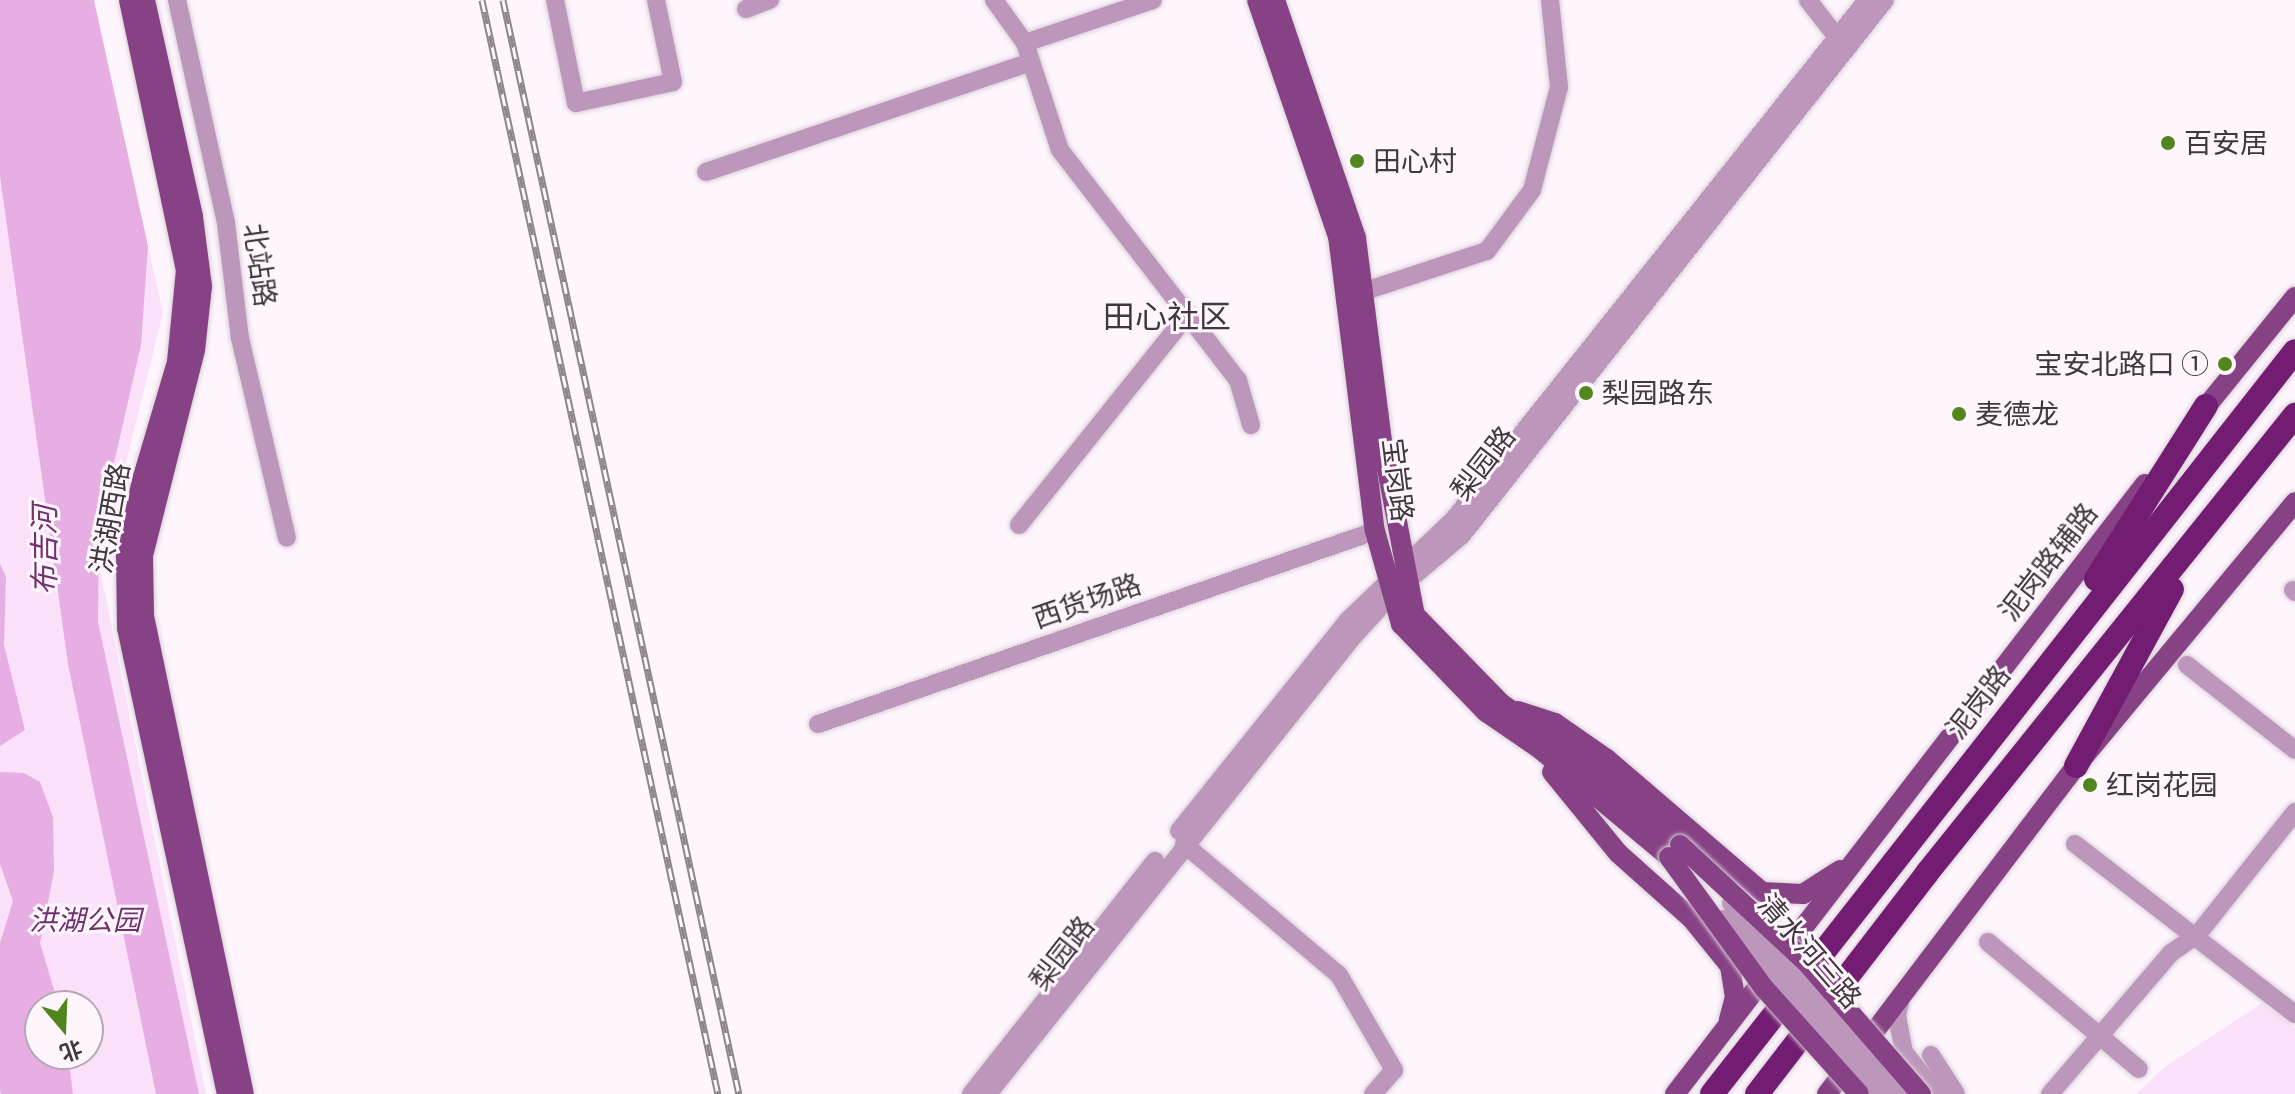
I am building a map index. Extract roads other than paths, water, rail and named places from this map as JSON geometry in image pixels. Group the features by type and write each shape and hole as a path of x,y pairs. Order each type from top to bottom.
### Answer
{"highway":[{"name":"泥岗路","path":"1712,1094 2066,637 2295,351"},
{"path":"2066,637 2119,541 2206,406"},
{"path":"1757,1094 1927,873 2295,415"},
{"path":"2076,766 2195,540"}],"main road":[{"name":"洪湖西路","path":"129,0 186,270 180,347 126,555 127,628 227,1094"},
{"name":"洪湖西路","path":"145,0 193,217 202,286 195,350 143,556 144,616 244,1094"},
{"name":"宝岗路","path":"1257,0 1338,236 1375,531 1398,579"},
{"name":"宝岗路","path":"1275,0 1347,204 1365,291 1401,624 1415,643 1540,749 1674,851"},
{"name":"泥岗路辅路","path":"1675,1094 2206,406 2295,297"},
{"path":"1827,1094 2076,766 2295,502"},
{"path":"1494,708 1571,732 1762,892 1803,894 1856,859"},
{"path":"1494,708 1552,772 1618,853 1691,918 1730,966 1735,997 1720,1037"},
{"path":"1674,851 1764,988 1859,1094"},
{"path":"1674,851 1807,963 1921,1094"}],"street":[{"name":"北站路","path":"177,0 226,223 240,338 287,538"},
{"path":"555,0 576,103 673,82 656,0"},
{"path":"746,9 770,0"},
{"path":"994,0 1025,43 1060,150 1238,380 1251,425"},
{"path":"1025,43 1153,0"},
{"path":"1365,291 1487,251 1532,190 1559,87 1550,0"},
{"path":"1808,0 1841,44"},
{"name":"梨园路","path":"1841,44 1867,0"},
{"name":"梨园路","path":"988,1094 1398,579 1454,519 1841,44 1885,0"},
{"path":"706,172 1031,62"},
{"path":"1019,525 1187,315"},
{"name":"西货场路","path":"818,724 1375,531"},
{"name":"梨园路","path":"971,1094 1331,640 1398,579"},
{"path":"2187,665 2295,750"},
{"path":"2050,1094 2098,1034 2171,953 2198,934 2295,812"},
{"path":"1184,844 1339,975 1394,1070 1373,1094"},
{"path":"2075,844 2198,934 2295,1014"},
{"name":"清水河三路","path":"1674,851 1879,1094"},
{"name":"清水河三路","path":"1674,851 1898,1094"},
{"path":"1988,942 2139,1069"},
{"path":"1901,997 1897,1016 1904,1052 1937,1094"},
{"path":"1931,1055 1956,1094"}],"railway":[{"path":"482,0 718,1094"},
{"path":"503,0 739,1094"}],"place":[{"name":"百安居","path":"2168,143"},
{"name":"田心村","path":"1357,161"},
{"name":"宝安北路口 ①","path":"2225,364"},
{"name":"梨园路东","path":"1586,393"},
{"name":"麦德龙","path":"1959,414"},
{"name":"红岗花园","path":"2090,785"}],"district":[{"name":"田心社区","path":"1167,317"}],"water label":[{"name":"布吉河","path":"45,550"}],"park label":[{"name":"洪湖公园","path":"85,920"}]}
